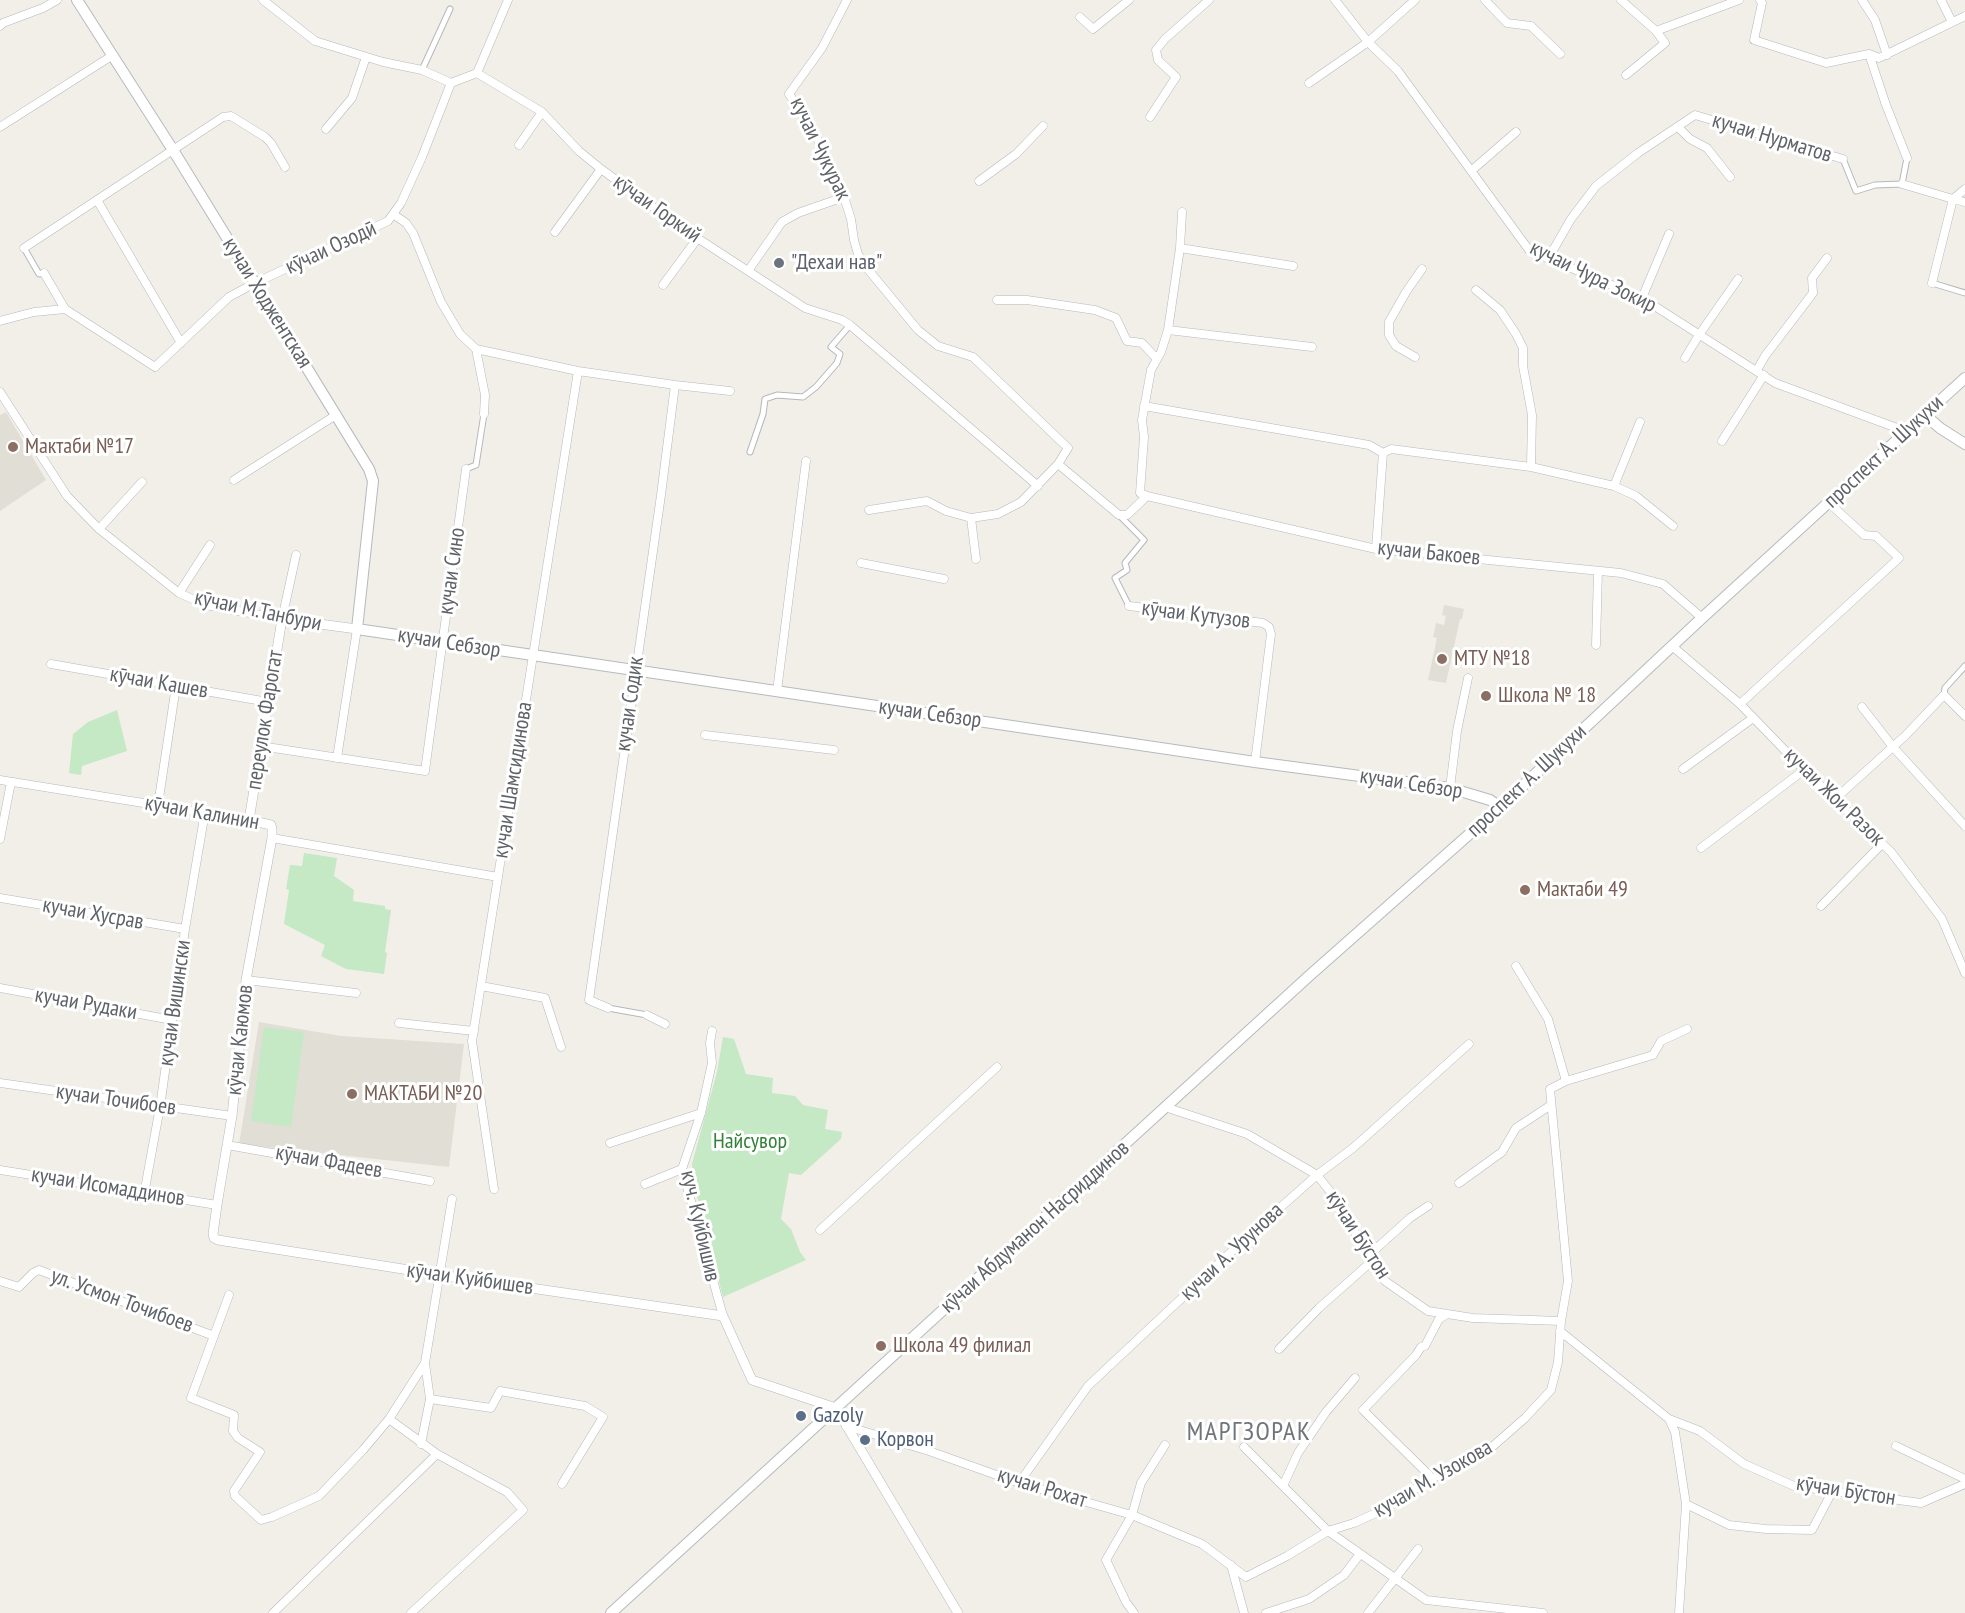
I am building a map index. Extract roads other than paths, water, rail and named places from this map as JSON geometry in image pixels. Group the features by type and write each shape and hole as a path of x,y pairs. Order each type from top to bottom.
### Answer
{"main road":[{"name":"кучаи Ходжентская","path":"77,0 369,469 373,481 357,629"},
{"name":"проспект А. Шукухи","path":"1166,1107 1309,976 1500,807 1702,618 1965,378"},
{"path":"1924,414 1940,428 1965,444"},
{"name":"кучаи Себзор","path":"357,629 1255,762 1450,788 1490,800 1500,807"},
{"name":"кӯчаи Абдуманон Насриддинов","path":"611,1613 1166,1107"}],"street":[{"path":"0,26 57,0"},
{"path":"263,0 315,41 366,57 422,70 451,83 477,73 508,0"},
{"name":"кучаи Чукурак","path":"847,0 822,48 789,94 812,127 844,197 858,254 918,330 938,346 973,357 1068,448 1058,464"},
{"path":"1080,17 1093,29 1129,0"},
{"path":"1150,117 1176,77 1158,60 1156,50 1171,33 1209,0"},
{"name":"кучаи Чура Зокир","path":"1335,0 1368,42 1398,71 1529,250 1642,298 1775,383 1898,428 1904,434"},
{"path":"1309,83 1368,42 1415,0"},
{"path":"1485,0 1507,23 1532,26 1560,54"},
{"path":"1621,0 1656,31 1665,43 1626,75"},
{"path":"1656,31 1739,0"},
{"path":"1760,0 1755,40 1826,63 1869,54 1879,58 1965,16"},
{"path":"1862,0 1875,20 1887,55"},
{"path":"1941,0 1952,22"},
{"path":"422,70 450,9"},
{"path":"1869,54 1907,158 1902,184"},
{"path":"0,127 113,56"},
{"path":"326,129 352,99 366,57"},
{"name":"кӯчаи Горкий","path":"477,73 542,112 579,151 601,169 697,238 805,308 842,320 850,325 1038,486"},
{"name":"кӯчаи Озодӣ","path":"44,273 65,309 155,367 229,297 388,221 401,203 422,157 451,83"},
{"path":"519,145 542,112"},
{"name":"кучаи Нурматов","path":"1548,259 1571,219 1596,186 1638,153 1695,115 1843,159"},
{"path":"44,273 39,274 24,248 224,117 231,116 265,137 285,167"},
{"path":"979,181 1016,154 1043,126"},
{"path":"1678,127 1690,139 1707,148 1730,177"},
{"path":"1471,171 1516,132"},
{"path":"1843,159 1856,191 1875,185 1902,184 1965,202"},
{"path":"555,232 601,169"},
{"path":"1965,189 1953,199 1932,284 1965,292"},
{"path":"748,272 782,222 798,213 844,197"},
{"path":"97,200 181,343"},
{"path":"1119,515 1127,515 1147,496 1140,493 1144,437 1142,420 1151,370 1168,330 1180,248 1182,212"},
{"path":"393,214 406,223 441,302 460,334 476,349 578,371 730,391"},
{"path":"1642,298 1669,234"},
{"path":"663,285 697,238"},
{"path":"1180,248 1293,266"},
{"path":"1722,441 1760,373 1764,356 1813,293 1812,278 1827,258"},
{"path":"1414,357 1396,346 1389,335 1389,322 1422,269"},
{"path":"1685,358 1738,279"},
{"path":"1476,290 1500,310 1523,348 1523,366 1533,415 1531,467"},
{"path":"997,300 1027,300 1095,310 1116,318 1127,341 1142,343 1157,359"},
{"path":"0,321 34,312 65,309"},
{"path":"750,452 763,414 765,399 777,394 803,397 816,387 837,363 840,354 831,347 850,325"},
{"path":"1168,330 1312,347"},
{"path":"476,349 485,395 484,414"},
{"name":"кучаи Шамсидинова","path":"494,1189 472,1041 578,371"},
{"name":"кучаи Содик","path":"665,1024 647,1015 608,1008 589,999 675,385"},
{"name":"кӯчаи М.Танбури","path":"0,392 67,496 99,530 179,594 206,605 282,619 357,629"},
{"path":"1144,406 1369,445 1383,453"},
{"name":"кучаи Сино","path":"338,758 425,771 466,469 476,465 484,414"},
{"path":"234,480 336,415"},
{"path":"1614,486 1640,422"},
{"path":"1383,453 1391,449 1531,467 1614,486 1636,496 1673,526"},
{"path":"1376,549 1383,453"},
{"path":"777,691 806,461"},
{"path":"868,510 927,501 946,511 971,518 998,514 1021,502 1058,464 1119,515 1144,540 1125,563 1127,570 1115,578 1129,606"},
{"path":"99,530 142,482"},
{"name":"кучаи Бакоев","path":"1147,496 1376,549 1621,573 1663,584 1702,618"},
{"path":"1740,704 1899,558 1876,536 1864,535 1829,502"},
{"path":"971,518 976,559"},
{"path":"179,594 210,545"},
{"path":"282,619 296,555"},
{"path":"861,563 944,579"},
{"path":"1596,645 1598,571"},
{"name":"кӯчаи Кутузов","path":"1129,606 1263,624 1269,627 1271,634 1255,762"},
{"name":"переулок Фарогат","path":"249,820 282,619"},
{"path":"260,746 338,758 357,629"},
{"name":"кучаи Жои Разок","path":"1672,646 1740,704 1804,770 1891,852 1942,919 1965,973"},
{"name":"кӯчаи Кашев","path":"51,664 268,702"},
{"path":"1835,799 1893,747 1944,695 1945,688 1965,666"},
{"path":"1450,788 1457,731 1468,678"},
{"path":"158,805 176,686"},
{"path":"1944,695 1965,717"},
{"path":"1862,708 1893,747 1965,826"},
{"path":"1683,769 1753,718"},
{"path":"705,735 834,750"},
{"path":"1701,848 1804,770"},
{"name":"кӯчаи Калинин","path":"0,780 249,820 271,825 272,838 498,877"},
{"path":"0,839 11,782"},
{"name":"кучаи Вишински","path":"144,1194 160,1107 185,929 205,812"},
{"name":"кӯчаи Каюмов","path":"218,1240 213,1234 232,1116 246,981 272,838"},
{"path":"1821,906 1882,844"},
{"name":"кучаи Хусрав","path":"0,898 185,929"},
{"path":"1516,966 1548,1019 1566,1081"},
{"path":"246,981 356,993"},
{"path":"481,986 545,998 561,1047"},
{"name":"кучаи Рудаки","path":"0,988 172,1020"},
{"path":"399,1023 474,1031"},
{"path":"1459,1183 1502,1152 1516,1128 1551,1105 1550,1089 1566,1081 1653,1055 1661,1041 1687,1029"},
{"name":"куч. Куйбишив","path":"712,1031 710,1043 712,1063 701,1113 682,1169 723,1316"},
{"name":"кучаи А. Урунова","path":"1019,1483 1088,1386 1247,1237 1317,1175 1353,1148 1469,1044"},
{"path":"820,1230 996,1067"},
{"name":"кучаи Точибоев","path":"0,1083 232,1116"},
{"name":"кучаи М. Узокова","path":"1239,1572 1246,1577 1328,1531 1378,1512 1492,1447 1525,1418 1551,1390 1558,1362 1561,1321 1568,1281 1551,1105"},
{"name":"кӯчаи Бӯстон","path":"1166,1107 1247,1134 1317,1175 1337,1200 1385,1281 1428,1311 1473,1318 1561,1321"},
{"path":"610,1143 701,1113"},
{"name":"кӯчаи Фадеев","path":"227,1145 430,1181"},
{"path":"645,1184 682,1169"},
{"name":"кучаи Исомаддинов","path":"0,1170 217,1205"},
{"path":"422,1444 430,1399 425,1363 452,1199"},
{"path":"1279,1349 1410,1218 1428,1206"},
{"name":"кӯчаи Куйбишев","path":"218,1240 723,1316"},
{"name":"ул. Усмон Точибоев","path":"0,1281 19,1287 39,1270 214,1336"},
{"path":"229,1295 192,1398 234,1415 233,1431 238,1438 260,1452 234,1491 235,1496 261,1520 319,1496 389,1419 425,1363"},
{"path":"1433,1479 1363,1410 1416,1355 1420,1347 1425,1346 1439,1319 1447,1314"},
{"path":"723,1316 752,1380 836,1408 958,1613"},
{"name":"кӯчаи Бӯстон","path":"1560,1331 1669,1419 1700,1431 1744,1464 1794,1485 1921,1503 1965,1484"},
{"path":"1283,1486 1298,1453 1326,1412 1355,1378"},
{"path":"430,1399 491,1408 500,1391 585,1406 603,1417 562,1484"},
{"path":"389,1419 436,1454 507,1492 523,1510 411,1613"},
{"path":"1669,1419 1675,1432 1686,1504 1679,1613"},
{"name":"кучаи Рохат","path":"846,1426 929,1451 1019,1483 1132,1515 1202,1544 1239,1572"},
{"path":"1134,1613 1126,1602 1106,1560 1132,1515 1141,1483 1165,1445"},
{"path":"1896,1446 1965,1479"},
{"path":"1244,1447 1328,1531 1426,1600 1543,1613"},
{"path":"273,1613 436,1454"},
{"path":"1686,1504 1729,1525 1812,1530 1833,1490"},
{"path":"1368,1613 1418,1550"},
{"path":"1266,1613 1309,1599 1344,1575 1360,1554"},
{"path":"1232,1565 1244,1613"}],"place":[{"name":"\"Дехаи нав\"","path":"779,263"},
{"name":"Мактаби №17","path":"13,447"},
{"name":"МТУ №18","path":"1442,659"},
{"name":"Школа № 18","path":"1486,696"},
{"name":"Мактаби 49","path":"1525,890"},
{"name":"МАКТАБИ №20","path":"352,1094"},
{"name":"Школа 49 филиал","path":"881,1346"},
{"name":"Gazoly","path":"801,1416"},
{"name":"Корвон","path":"865,1440"}],"district":[{"name":"МАРГЗОРАК","path":"1249,1433"}],"park label":[{"name":"Найсувор","path":"750,1142"}]}
